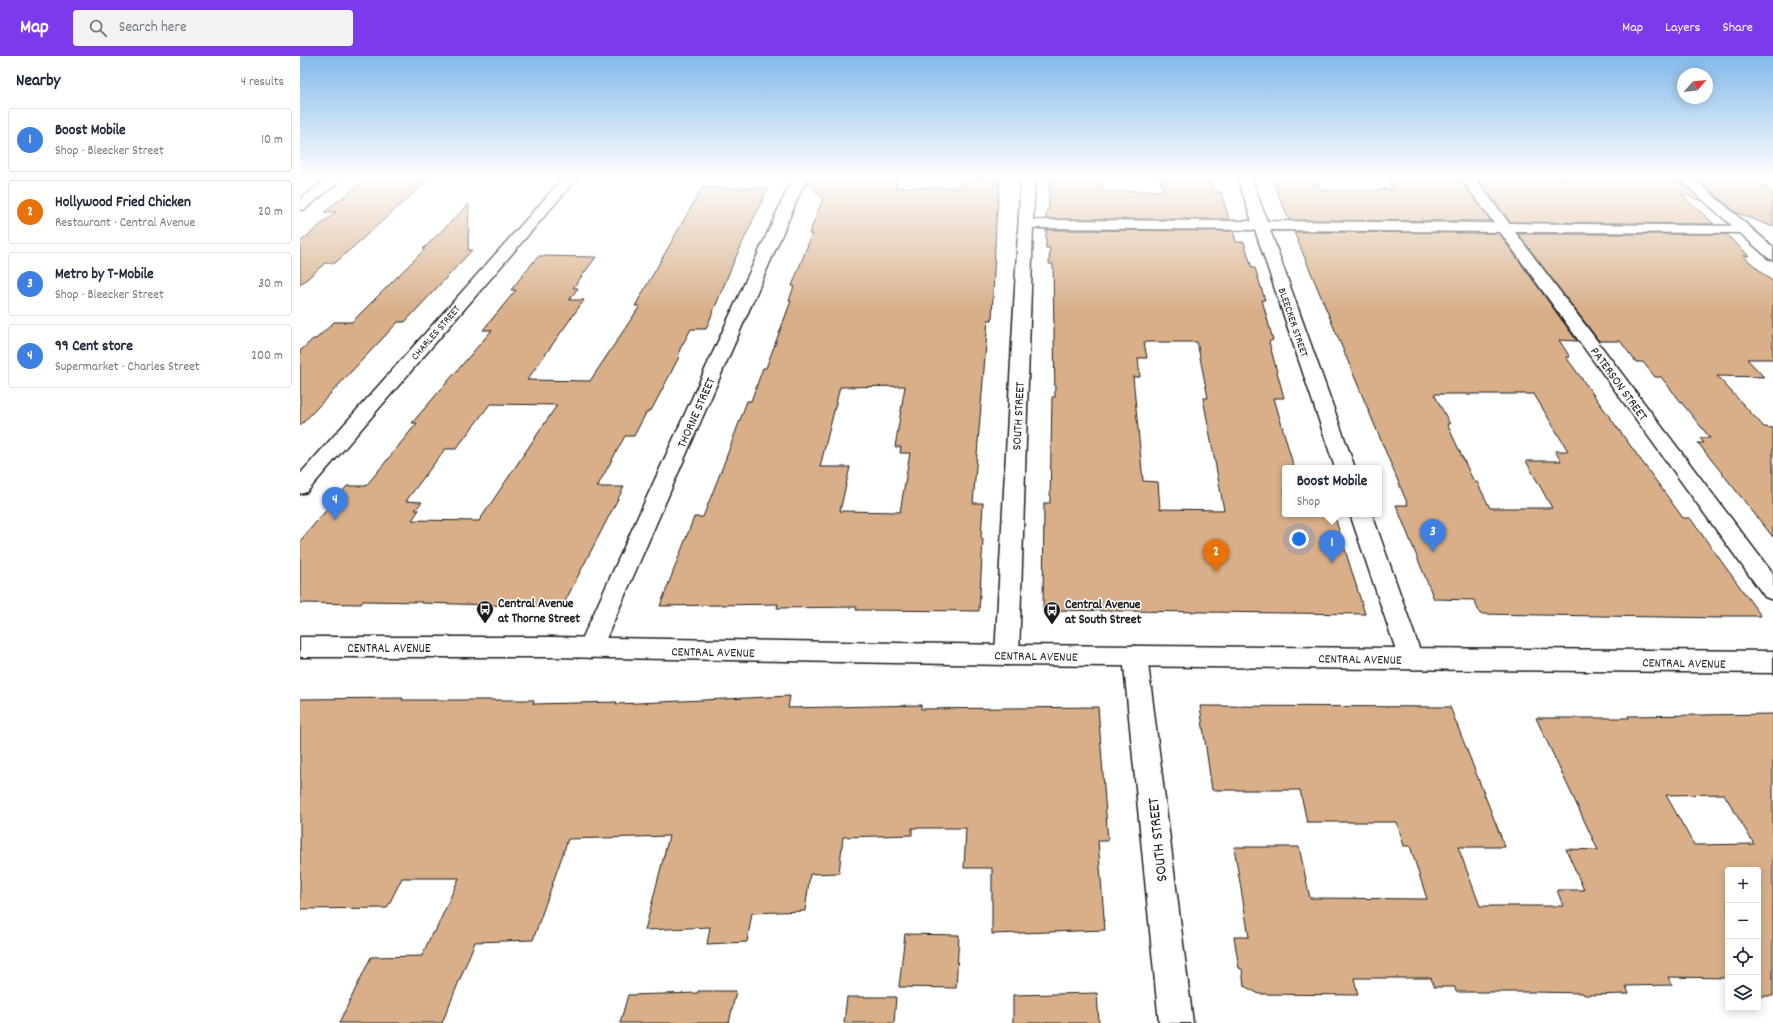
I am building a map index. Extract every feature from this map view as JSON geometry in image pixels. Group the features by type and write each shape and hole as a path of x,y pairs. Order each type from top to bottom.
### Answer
{"street":[{"name":"CHARLES STREET","path":"300,487 532,222"},
{"name":"THORNE STREET","path":"590,648 780,222"},
{"name":"BLEECKER STREET","path":"1259,222 1344,465"},
{"name":"PATERSON STREET","path":"1501,222 1773,591"},
{"path":"1735,222 1773,255"},
{"path":"1026,224 1743,229"},
{"name":"SOUTH STREET","path":"1008,655 1026,224"},
{"path":"1362,517 1411,659"},
{"name":"CENTRAL AVENUE","path":"300,647 590,648 1008,655 1773,662"},
{"name":"SOUTH STREET","path":"1135,656 1176,1023"}],"building":[{"path":"324,222 381,222 335,263 325,263 300,285 300,242"},
{"path":"450,222 469,222 468,250 472,250 405,322 398,322 300,426 300,351 313,339 316,339 334,322 352,322 425,249 423,249"},
{"path":"683,222 752,222 734,261 706,329 691,329 680,349 678,359 652,409 646,413 634,436 625,436 597,487 624,487 562,607 363,601 361,604 300,603 300,541 347,486 366,486 417,423 412,423 492,330 483,330 516,290 511,290 539,256 596,257 573,288 578,288 569,300 584,300 527,380 590,381 640,306 635,306","holes":["490,404 557,405 479,521 412,520 419,510 415,510 422,502 406,501 445,449 456,449"]},
{"path":"814,222 996,222 992,320 988,320 973,503 983,503 981,539 983,539 979,611 856,610 857,607 777,608 778,604 660,606 694,517 703,517 747,401 751,401 763,368 766,368 791,301 789,301 794,286 792,286 812,234 809,234","holes":["905,386 895,447 901,447 900,453 910,453 900,512 840,511 850,467 820,467 840,387"]},
{"path":"1523,222 1712,222 1714,224"},
{"path":"1760,222 1773,222 1773,227"},
{"path":"1046,230 1233,231 1236,242 1244,242 1252,268 1255,268 1265,300 1262,300 1273,340 1269,342 1284,398 1274,398 1293,465 1282,465 1282,517 1335,517 1365,614 1043,610 1044,503 1050,503 1052,397 1055,397 1053,264 1049,264 1050,248 1046,248","holes":["1144,342 1197,342 1208,398 1203,398 1224,510 1160,509 1158,482 1143,481 1133,377 1140,377 1138,358 1147,358"]},
{"path":"1294,232 1499,233 1577,341 1559,340 1570,357 1566,357 1683,518 1690,518 1761,616 1721,616 1722,618 1480,614 1474,600 1434,599 1396,505 1408,505","holes":["1434,394 1534,394 1568,451 1555,451 1561,461 1526,461 1552,508 1490,508 1477,482 1474,482 1447,424 1450,424"]},
{"path":"1518,234 1726,234 1749,256 1743,256 1773,282 1773,359 1747,359 1764,377 1717,376 1764,427 1773,428 1773,537 1698,443 1704,443 1700,438 1710,438 1661,377 1655,377 1643,362 1636,362 1620,341 1599,341"},
{"path":"790,696 788,708 921,705 921,709 1098,707 1108,841 1098,841 1105,930 992,934 992,868 964,868 966,828 912,828 912,835 843,837 839,873 810,874 805,911 752,913 747,942 707,944 710,927 645,930 669,836 568,839 533,940 475,942 442,1023 339,1023 371,957 422,956 432,933 435,932 459,878 402,878 387,908 300,909 300,699 403,698 402,700 534,700 533,704 617,702 616,704"},
{"path":"1200,706 1450,707 1505,847 1458,847 1480,906 1563,906 1557,890 1584,890 1566,849 1598,850 1536,718 1629,718 1628,716 1773,714 1773,996 1761,996 1761,867 1725,867 1725,978 1668,977 1672,985 1626,986 1629,994 1584,995 1583,993 1456,992 1455,987 1434,987 1431,978 1354,978 1358,995 1259,994 1244,986 1242,969 1239,968 1234,937 1249,937 1234,847 1299,847 1310,898 1427,899 1410,846 1404,846 1397,822 1307,822 1300,790 1212,790","holes":["1724,794 1754,844 1694,845 1666,795"]},
{"path":"905,934 959,935 956,988 899,987"},
{"path":"698,991 736,991 729,1023 620,1023 628,995 698,993"},
{"path":"1097,993 1099,1023 1013,1023 1013,995"},
{"path":"847,997 896,997 894,1023 844,1023"}],"place":[{"name":"99 Cent store","path":"335,520"},
{"name":"Metro by T-Mobile","path":"1433,552"},
{"name":"Boost Mobile","path":"1332,563"},
{"name":"Hollywood Fried Chicken","path":"1216,572"},
{"name":"Central Avenue at Thorne Street","path":"485,624"},
{"name":"Central Avenue at South Street","path":"1052,625"}]}
